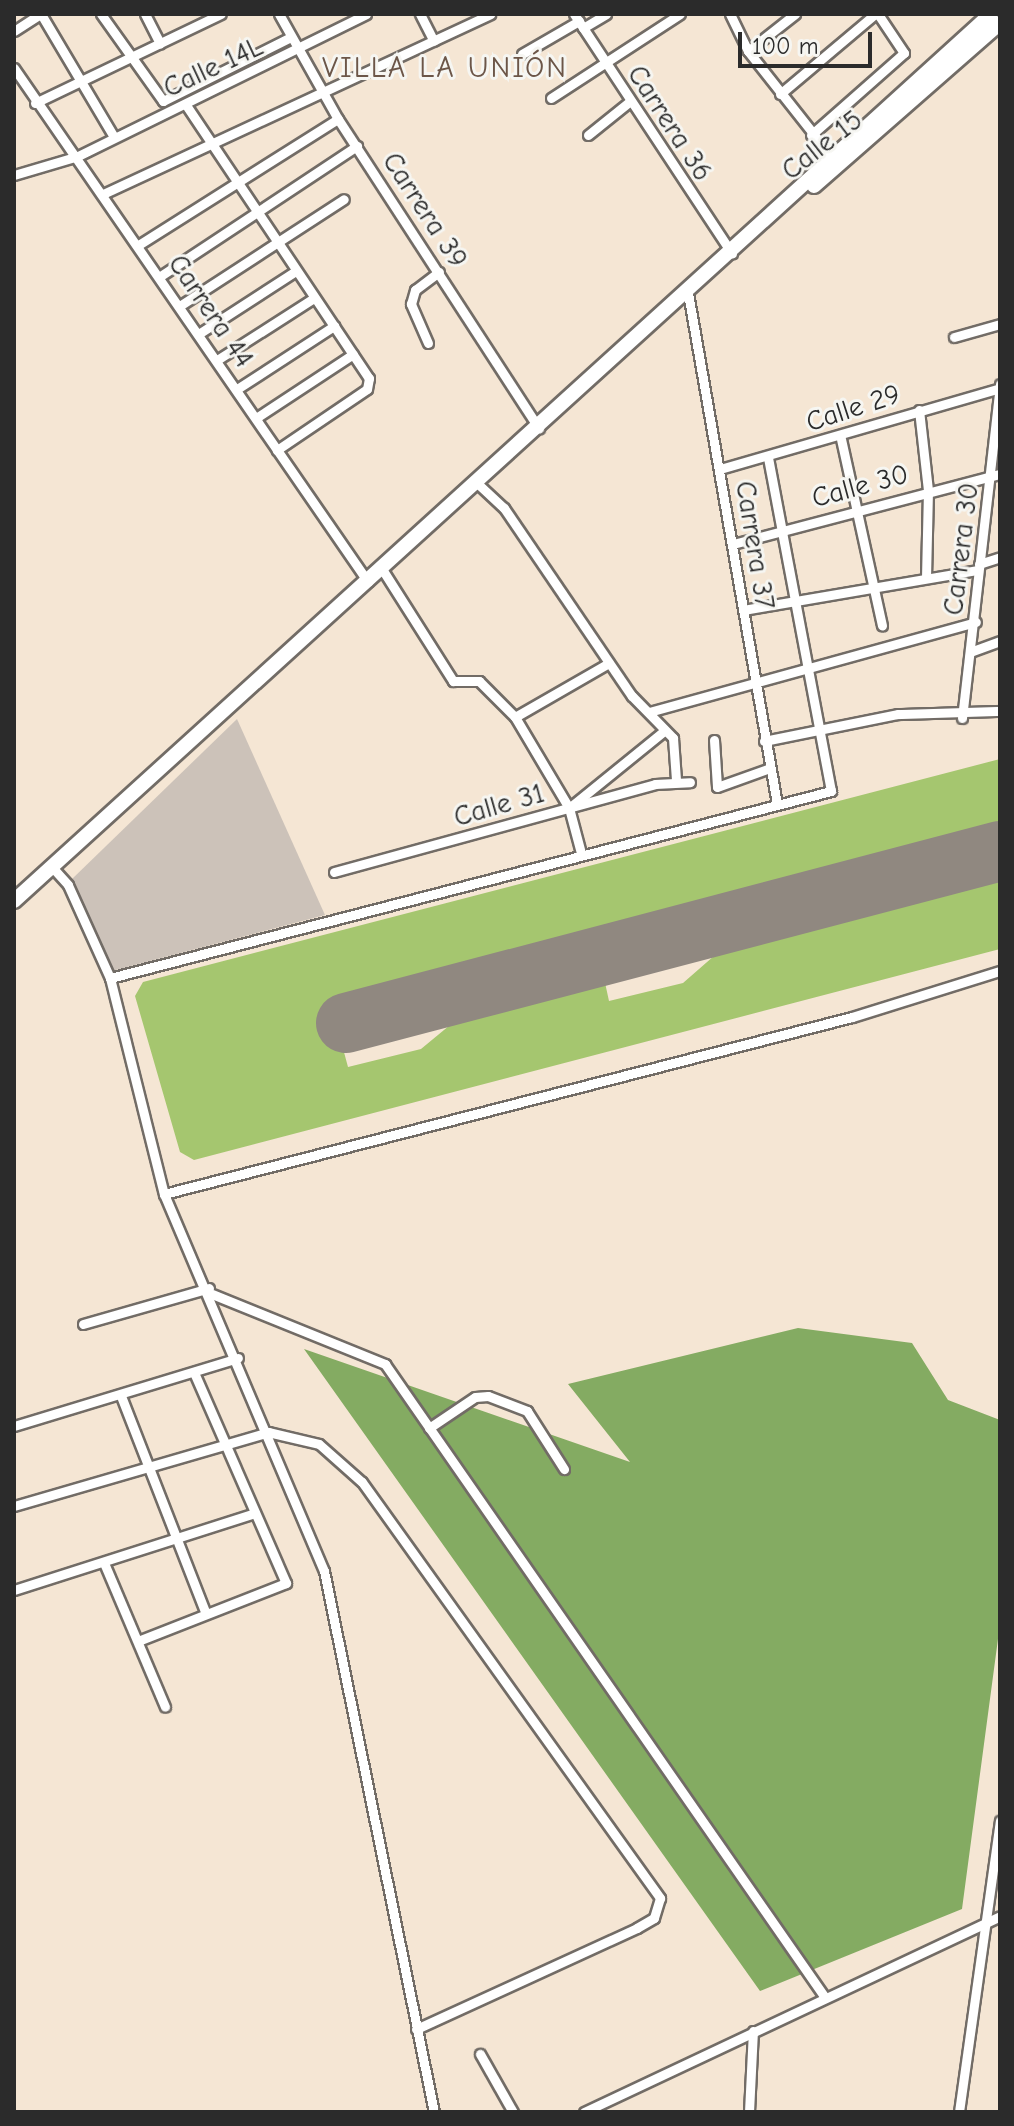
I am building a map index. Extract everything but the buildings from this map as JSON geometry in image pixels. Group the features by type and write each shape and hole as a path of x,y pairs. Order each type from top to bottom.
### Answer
{"highway":[{"name":"Calle 15","path":"837,163 991,14"},
{"name":"Calle 15","path":"14,901 781,209 1000,23"}],"street":[{"path":"14,31 41,14 114,137"},
{"path":"101,14 129,58 163,101 291,37"},
{"path":"145,14 160,43"},
{"path":"35,103 221,14"},
{"name":"Carrera 39","path":"279,14 338,119 539,428"},
{"name":"Calle 14L","path":"14,175 78,156 298,51 366,14"},
{"path":"420,14 434,41"},
{"path":"103,194 320,90 490,14"},
{"path":"522,54 579,21 606,14"},
{"path":"551,98 680,14"},
{"path":"730,14 748,51 811,135 837,163"},
{"path":"748,51 795,14"},
{"path":"780,94 877,14 904,53 811,135"},
{"name":"Carrera 36","path":"579,21 628,103 732,254"},
{"name":"Carrera 44","path":"14,68 35,103 78,156 162,275 368,582"},
{"path":"588,135 628,103"},
{"path":"186,105 235,183 369,378 367,389 277,450"},
{"path":"140,244 338,119"},
{"path":"162,275 357,146"},
{"path":"181,305 344,199"},
{"path":"200,333 296,271"},
{"path":"428,343 411,304 415,290 439,272"},
{"name":"Carrera 37","path":"688,293 777,804"},
{"path":"217,360 314,298"},
{"path":"954,337 1000,324"},
{"path":"237,389 334,326"},
{"path":"256,418 353,354"},
{"name":"Calle 29","path":"720,469 841,439 919,410 1000,387"},
{"name":"Carrera 30","path":"962,718 976,622 978,567 996,474 1000,387"},
{"path":"919,410 928,490 926,577"},
{"path":"841,439 882,626"},
{"path":"110,978 581,853 831,791 816,727 787,530 768,457"},
{"name":"Calle 30","path":"733,544 996,474"},
{"path":"477,483 504,508 609,663 676,747 676,780"},
{"path":"743,610 978,567 1000,557"},
{"path":"382,569 453,681 479,681 515,717 569,808 581,853"},
{"path":"649,712 755,679 976,622"},
{"path":"970,652 1000,641"},
{"path":"515,717 609,663"},
{"path":"764,741 816,727 898,714 962,718 1000,711"},
{"path":"569,808 663,732"},
{"path":"714,740 717,787 770,768"},
{"name":"Calle 31","path":"334,872 676,780 690,782"},
{"path":"52,867 68,885 110,978 164,1194 211,1291 324,1571 434,2112"},
{"path":"164,1194 852,1017 1000,971"},
{"path":"83,1324 211,1291 385,1364 824,1996"},
{"path":"14,1426 238,1358"},
{"path":"138,1641 205,1612 286,1583 194,1372"},
{"path":"121,1396 205,1612"},
{"path":"429,1428 475,1397 488,1396 527,1411 564,1469"},
{"path":"14,1506 268,1432 319,1444 362,1482 660,1898 654,1918 637,1928 416,2029"},
{"path":"14,1590 255,1513"},
{"path":"104,1563 165,1707"},
{"path":"959,2112 1000,1821"},
{"path":"584,2112 824,1996 1000,1916"},
{"path":"749,2112 753,2031"},
{"path":"480,2054 513,2112"}],"shaded area":[{"path":"237,719 325,915 112,971 72,879"}],"green space":[{"path":"1000,759 1000,828 331,1004 348,1067 421,1049 467,1011 604,978 609,1001 683,983 730,942 1000,871 1000,949 194,1160 180,1152 135,996 143,982"},
{"path":"798,1328 912,1343 948,1400 1000,1420 1000,1624 962,1909 760,1991 304,1349 630,1462 568,1384"}],"runway":[{"path":"346,1023 1000,851"}],"district":[{"name":"VILLA LA UNIÓN","path":"445,68"}]}
